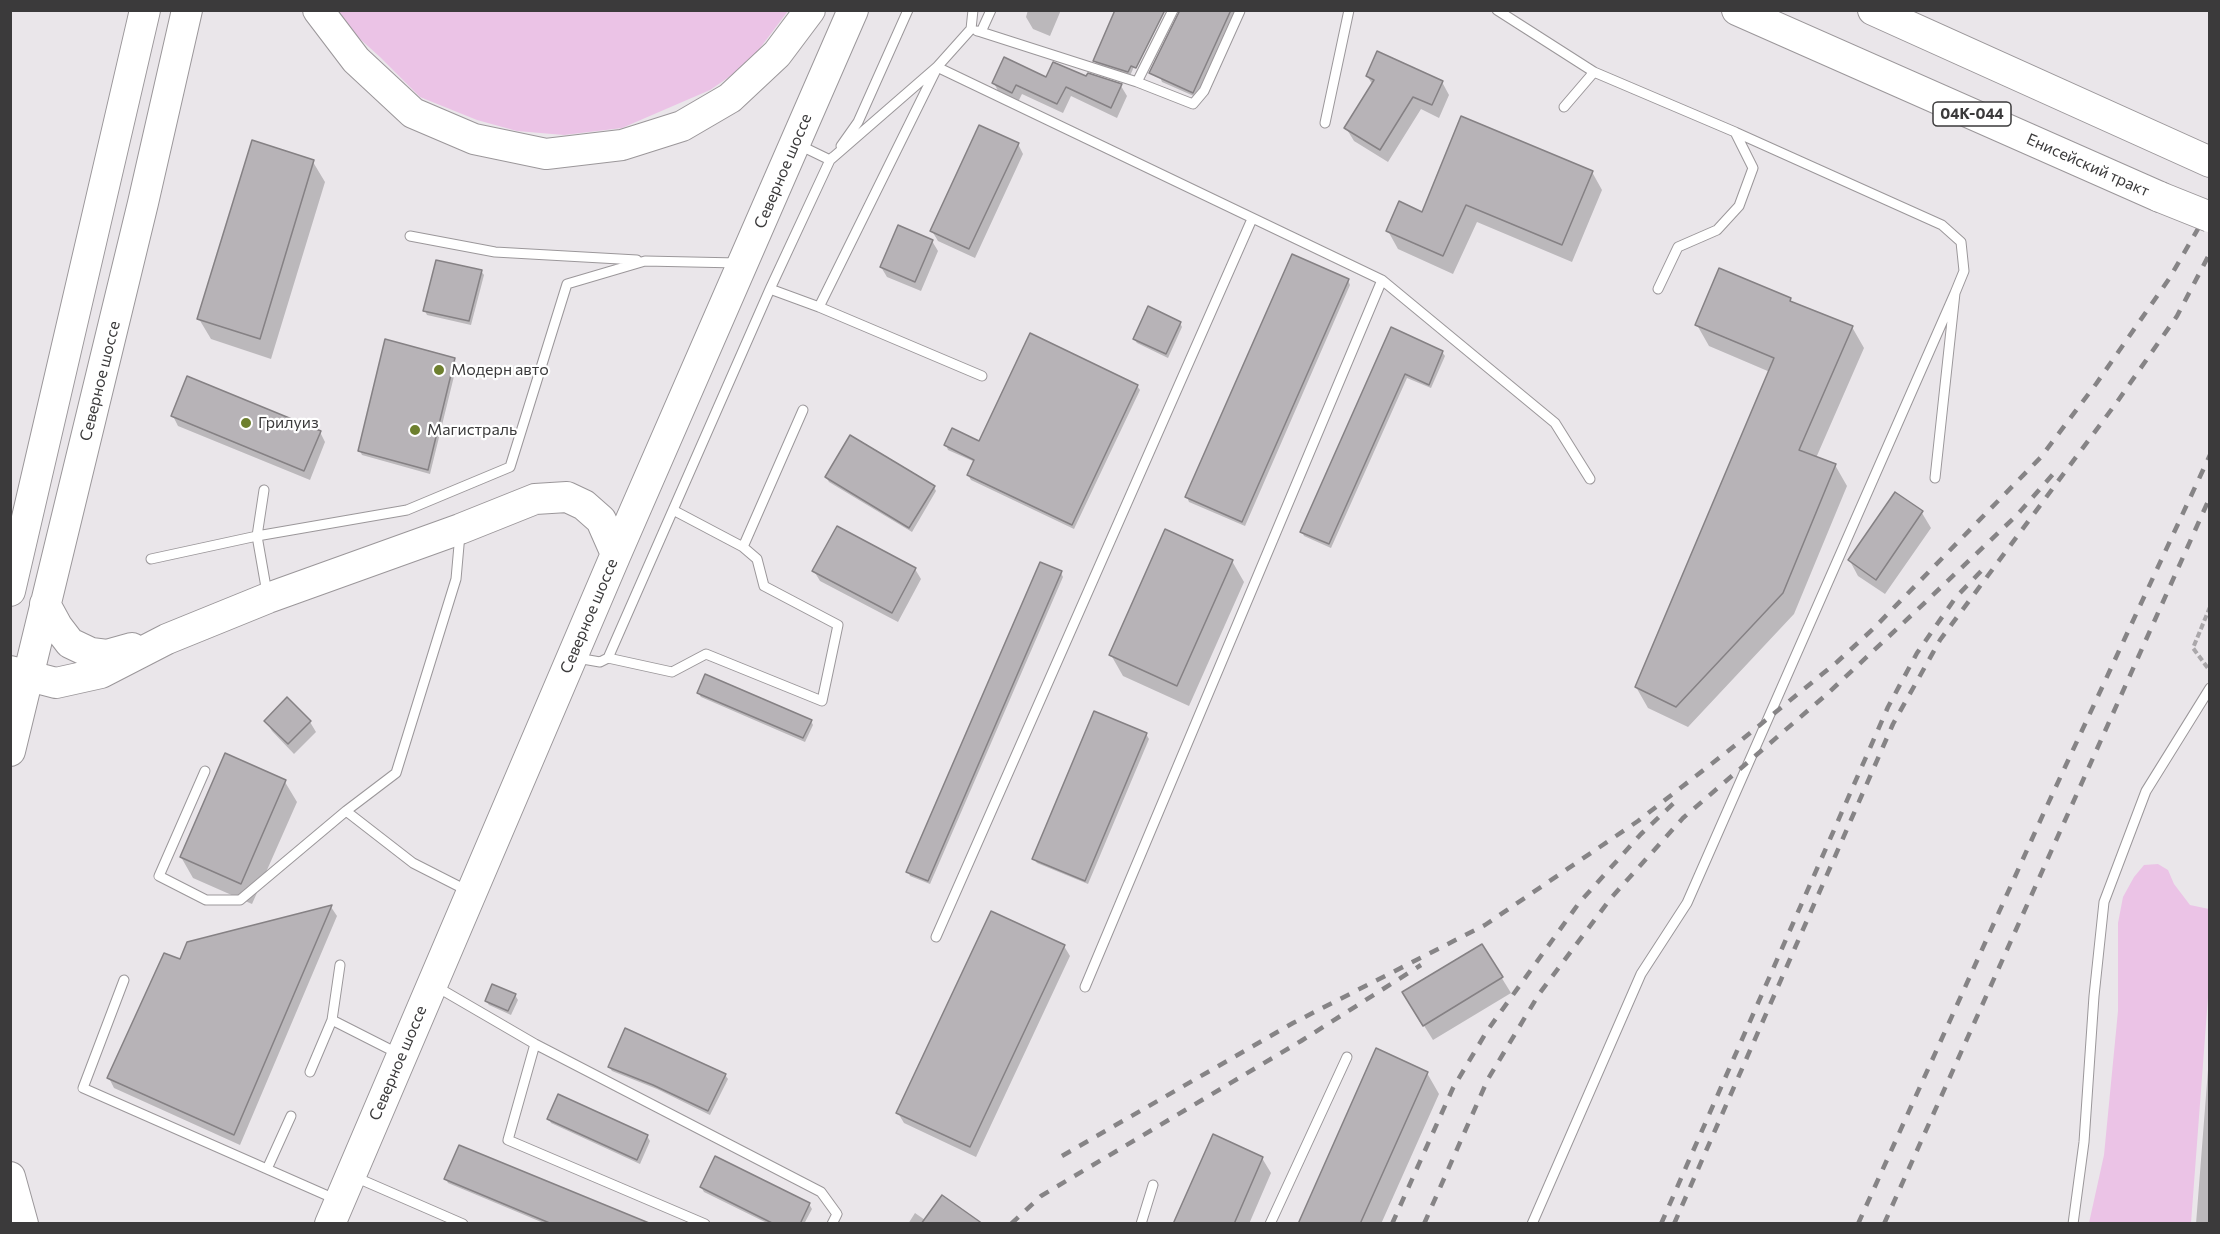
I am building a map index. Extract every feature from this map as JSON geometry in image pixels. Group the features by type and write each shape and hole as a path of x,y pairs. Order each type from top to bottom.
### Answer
{"main road":[{"path":"10,591 145,10"},
{"name":"Северное шоссе","path":"10,751 20,674 45,604 143,203 187,10"},
{"path":"318,10 356,60 413,113 474,139 546,154 622,145 682,126 730,98 777,54 810,10"},
{"name":"Северное шоссе","path":"336,1204 853,10"},
{"name":"Енисейский тракт","path":"1737,10 2210,218"},
{"path":"1873,10 2210,162"},
{"path":"20,674 56,683 101,673 167,639 268,598 460,529 534,499 567,497 584,505 601,520 616,554"},
{"path":"45,604 70,643 91,653 107,655 167,639"},
{"path":"10,1178 23,1224"}],"lane":[{"path":"608,658 770,289 830,160 858,122 908,10"},
{"path":"973,10 976,31"},
{"path":"830,160 976,31 991,10"},
{"path":"1137,82 1173,10"},
{"path":"1325,123 1349,10"},
{"path":"1497,10 1594,72 1735,132 1942,225 1961,242 1964,271 1687,903 1641,974 1532,1224"},
{"path":"976,31 1137,82 1193,104 1204,91 1240,11"},
{"path":"937,67 1382,280 1555,423 1590,479"},
{"path":"819,307 937,67"},
{"path":"1564,107 1594,72"},
{"path":"1658,289 1678,247 1717,230 1739,206 1753,168 1735,132"},
{"path":"795,143 830,160"},
{"path":"936,937 1252,219"},
{"path":"410,237 495,252 645,261 743,263"},
{"path":"151,559 257,536 407,510 510,467 567,284 645,261"},
{"path":"1085,987 1382,280"},
{"path":"770,289 819,307 982,376"},
{"path":"1935,478 1955,293"},
{"path":"742,547 803,410"},
{"path":"264,490 257,536 268,598"},
{"path":"572,657 600,662 608,658 672,672 706,654 822,701 838,625 764,586 757,559 742,547 673,510"},
{"path":"205,771 159,876 206,900 240,900 346,811 396,773 456,579 460,529"},
{"path":"2073,1224 2084,1142 2094,996 2104,902 2146,791 2210,688"},
{"path":"346,811 412,863 471,892"},
{"path":"310,1072 332,1020 340,965"},
{"path":"124,980 83,1088 267,1169 336,1204 463,1224"},
{"path":"432,985 535,1044 821,1192 837,1214 832,1224"},
{"path":"332,1020 401,1054"},
{"path":"535,1044 508,1140 705,1224"},
{"path":"1270,1224 1347,1057"},
{"path":"267,1169 291,1116"},
{"path":"1141,1224 1153,1185"}],"path":[{"path":"2210,607 2193,648 2210,671"}],"shaded area":[{"path":"333,11 788,11 748,64 710,90 622,128 564,135 517,131 477,120 420,97 339,20"},
{"path":"2158,864 2168,870 2174,884 2190,905 2209,909 2209,984 2191,1223 2089,1223 2104,1155 2118,1011 2118,923 2123,897 2134,877 2144,865"}],"building":[{"path":"1115,10 1165,10 1136,68 1131,66 1128,72 1093,61"},
{"path":"1180,10 1231,10 1193,93 1149,73"},
{"path":"1377,51 1443,81 1432,105 1413,97 1380,150 1344,128 1374,80 1366,76"},
{"path":"1004,57 1046,77 1053,62 1086,76 1088,73 1122,84 1111,108 1066,87 1057,104 1016,85 1012,93 992,83"},
{"path":"1461,116 1593,171 1562,245 1466,205 1443,256 1386,231 1399,201 1422,212"},
{"path":"979,125 1019,143 969,249 930,231"},
{"path":"252,140 314,160 260,339 197,319"},
{"path":"898,225 933,240 915,282 880,267"},
{"path":"1292,254 1349,279 1242,522 1185,497"},
{"path":"436,260 482,270 469,321 423,311"},
{"path":"1719,268 1791,298 1790,301 1853,326 1799,450 1836,464 1783,593 1676,707 1635,687 1774,358 1695,325"},
{"path":"1148,306 1181,322 1166,354 1133,339"},
{"path":"1391,327 1443,351 1429,385 1405,374 1329,544 1300,532"},
{"path":"1030,333 1138,385 1072,525 967,475 974,460 944,445 952,428 979,441"},
{"path":"385,339 455,358 428,470 358,451"},
{"name":"Грилуиз","path":"187,376 321,431 304,471 171,416"},
{"path":"850,435 935,486 909,528 825,477"},
{"path":"1895,492 1923,511 1876,580 1848,560"},
{"path":"837,526 916,568 892,613 812,571"},
{"path":"1165,529 1233,560 1177,686 1109,655"},
{"path":"1040,562 1062,571 928,881 906,872"},
{"path":"705,674 812,720 803,738 697,693"},
{"path":"287,697 311,721 288,744 264,721"},
{"path":"1094,711 1147,733 1085,881 1032,859"},
{"path":"225,753 286,780 241,884 180,857"},
{"path":"332,905 234,1135 107,1078 164,953 180,959 187,942"},
{"path":"991,911 1065,945 970,1147 896,1113"},
{"path":"1482,944 1503,977 1423,1026 1402,992"},
{"path":"492,984 516,994 508,1011 485,1001"},
{"path":"625,1028 726,1074 708,1111 608,1067"},
{"path":"1376,1048 1428,1072 1360,1224 1298,1224"},
{"path":"558,1094 648,1135 637,1160 547,1119"},
{"path":"1213,1134 1263,1157 1234,1224 1173,1224"},
{"path":"459,1145 649,1224 552,1224 444,1179"},
{"path":"715,1156 810,1203 800,1224 774,1224 700,1187"},
{"path":"942,1195 983,1224 921,1224"}],"railway":[{"path":"1062,1156 1293,1023 1485,925 1638,821 1837,662 1873,629 2041,457 2096,384 2169,279 2210,208"},
{"path":"1674,1224 1893,724 1940,640 2117,402 2177,316 2210,253"},
{"path":"1858,1224 2046,808 2210,455"},
{"path":"1424,1224 1488,1079 1539,994 1611,898 1683,818 1826,695 2017,515 2054,473"},
{"path":"1884,1224 2210,497"},
{"path":"1661,1224 1888,707 1917,653 1956,597 1986,566"},
{"path":"1392,1224 1453,1088 1487,1031 1579,903 1641,834 1676,801"},
{"path":"1011,1224 1041,1196 1301,1041 1421,965"}],"place":[{"name":"Модерн авто","path":"439,370"},
{"name":"Грилуиз","path":"246,423"},
{"name":"Магистраль","path":"415,430"}]}
